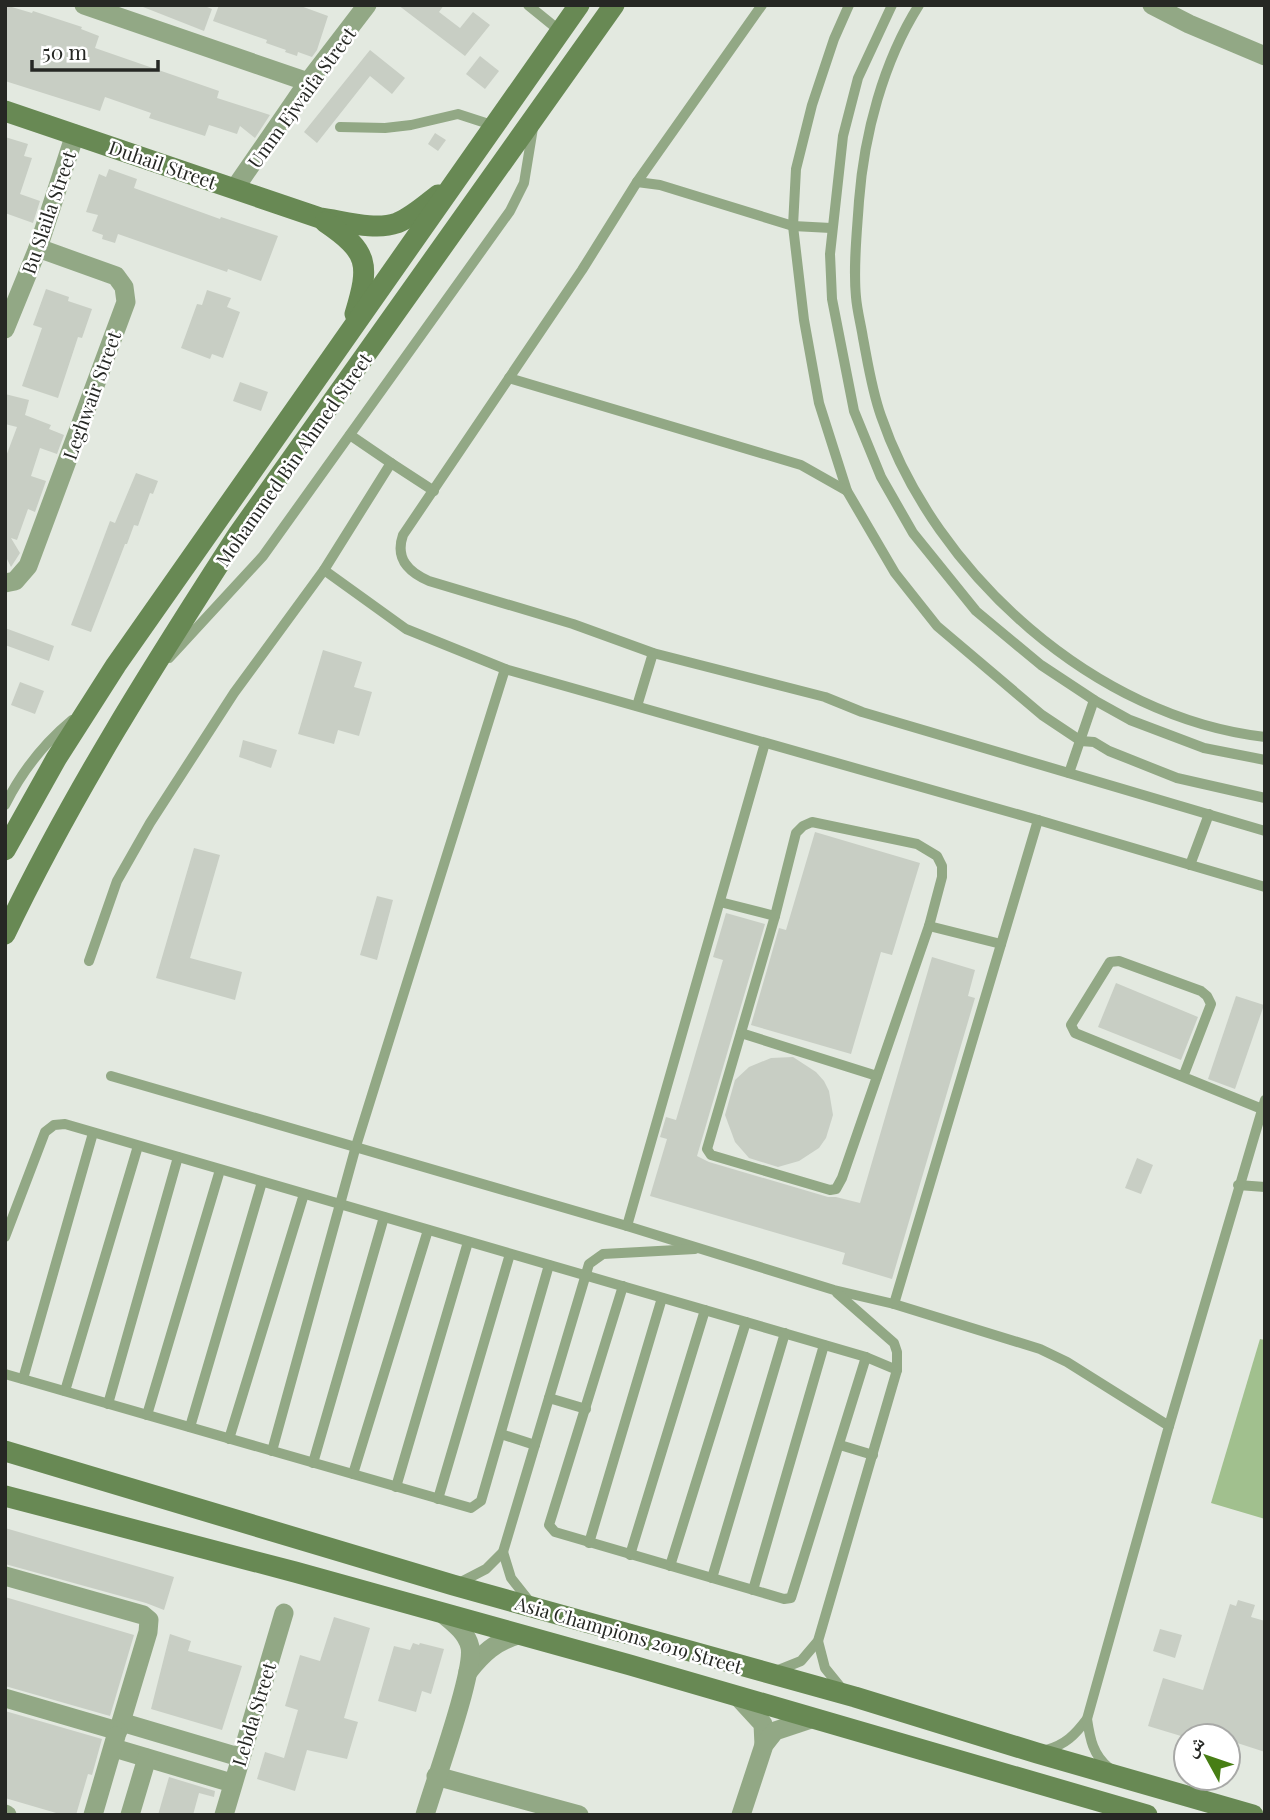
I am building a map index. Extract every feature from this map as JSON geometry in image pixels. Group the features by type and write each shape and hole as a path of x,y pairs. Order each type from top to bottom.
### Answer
{"street":[{"name":"Umm Ejwaifa Street","path":"235,188 367,5"},
{"name":"Mohammed Bin Ahmed Street","path":"5,850 57,759 116,665 579,5"},
{"name":"Mohammed Bin Ahmed Street","path":"5,934 38,866 206,584 290,459 614,5"},
{"path":"1152,5 1265,56"},
{"path":"95,7 309,82"},
{"name":"Duhail Street","path":"5,111 320,218 371,225 395,224 458,179"},
{"name":"Bu Slaila Street","path":"5,329 38,248 75,134"},
{"name":"Duhail Street","path":"320,218 351,240 363,258 365,280 349,333"},
{"name":"Leghwair Street","path":"5,583 15,581 28,566 126,302 124,287 116,276 38,248"},
{"path":"5,1438 71,1464 90,1476"},
{"name":"Asia Champions 2019 Street","path":"12,1456 90,1476 453,1585 855,1697 1253,1815"},
{"name":"Asia Champions 2019 Street","path":"5,1496 295,1572 1147,1815"},
{"path":"5,1576 142,1615 149,1620 148,1632 93,1815"},
{"name":"Lebda Street","path":"223,1815 284,1613"},
{"path":"425,1815 468,1672 470,1647 460,1629 443,1614"},
{"path":"468,1672 482,1654 499,1641 518,1635"},
{"path":"5,1698 118,1734 239,1757"},
{"path":"740,1699 763,1724 764,1745"},
{"path":"741,1815 764,1745 775,1731 811,1719"},
{"path":"118,1734 147,1758 232,1783"},
{"path":"130,1815 147,1758"},
{"path":"436,1776 579,1815"}],"lane":[{"path":"528,5 561,32"},
{"path":"762,5 637,182 582,270 403,535 400,544 403,561 410,570 429,581 573,624 653,653 825,697 862,712 1265,831"},
{"path":"849,5 834,39 812,104 796,169 793,226 804,320 819,403 847,491 895,573 937,626 1042,716 1081,741 1094,742 1109,751 1177,778 1265,798"},
{"path":"892,5 859,78 844,136 830,254 832,299 854,411 867,445 896,504 913,533 987,622 1041,665 1130,720 1204,748 1265,760"},
{"path":"919,5 890,68 868,138 861,174 857,230 856,296 880,414 894,449 928,512 960,555 1003,606 1053,647 1140,700 1208,724 1265,737"},
{"path":"340,127 385,128 458,114 495,126"},
{"path":"147,681 255,566 510,211 524,183 534,118"},
{"path":"637,182 660,184 793,226 831,228"},
{"path":"509,378 801,466 847,491"},
{"path":"350,435 435,491"},
{"path":"89,961 117,881 138,842 234,694 324,570 391,464"},
{"path":"324,570 406,629 505,669 1265,887"},
{"path":"637,706 653,653"},
{"path":"272,1451 356,1146 505,669"},
{"path":"1069,773 1094,700"},
{"path":"5,805 37,754 53,736 90,708"},
{"path":"627,1226 765,743"},
{"path":"1190,865 1209,814"},
{"path":"894,1304 1038,820"},
{"path":"812,822 917,844 937,856 942,866 942,877 929,926 836,1189 830,1190 711,1155 707,1149 775,916 796,833 812,822"},
{"path":"720,902 775,916"},
{"path":"929,926 1001,944"},
{"path":"1037,1753 1061,1746 1077,1733 1087,1719 1263,1104 1183,1077 1075,1033 1071,1025 1110,962 1119,961 1207,996 1211,1004 1183,1077"},
{"path":"741,1033 877,1076"},
{"path":"111,1076 627,1226 834,1290 894,1304 1050,1353 1169,1426"},
{"path":"5,1237 49,1128 65,1124 785,1333 866,1357 897,1370"},
{"path":"23,1379 93,1133"},
{"path":"65,1391 138,1146"},
{"path":"108,1404 178,1157"},
{"path":"147,1415 220,1170"},
{"path":"190,1427 262,1182"},
{"path":"1238,1185 1265,1187"},
{"path":"229,1438 304,1194"},
{"path":"313,1463 384,1217"},
{"path":"353,1474 428,1230"},
{"path":"396,1487 468,1242"},
{"path":"453,1585 486,1569 503,1552 589,1264 603,1254 702,1249"},
{"path":"438,1499 510,1254"},
{"path":"5,1374 466,1507 479,1504 549,1265"},
{"path":"623,1286 549,1525 555,1532 630,1555 784,1599 793,1596 866,1357"},
{"path":"761,1672 788,1668 811,1652 818,1641 897,1370 894,1343 834,1290"},
{"path":"589,1543 662,1298"},
{"path":"630,1555 705,1310"},
{"path":"670,1566 746,1322"},
{"path":"712,1578 785,1333"},
{"path":"754,1590 824,1345"},
{"path":"549,1398 586,1409"},
{"path":"501,1434 535,1445"},
{"path":"839,1445 873,1455"},
{"path":"503,1552 511,1578 537,1608"},
{"path":"818,1641 825,1668 838,1685 855,1697"},
{"path":"1087,1719 1090,1742 1101,1761 1120,1777"}],"green space":[{"path":"1260,1339 1265,1340 1265,1519 1211,1503"}],"building":[{"path":"5,5 82,27 81,29 99,36 95,48 219,91 217,98 270,115 255,138 240,126 237,134 209,125 205,136 149,118 151,113 105,97 100,111 5,81"},
{"path":"138,5 202,5 212,9 204,31"},
{"path":"219,5 298,5 328,16 317,50 312,57 298,52 297,56 266,43 267,40 213,21"},
{"path":"398,5 444,5 439,12 460,28 473,12 490,25 465,56"},
{"path":"370,50 405,78 392,94 370,76 317,143 304,132"},
{"path":"480,56 499,71 485,89 466,74"},
{"path":"435,133 446,140 438,151 428,144"},
{"path":"5,137 28,144 24,156 32,158 20,194 40,201 33,223 5,213"},
{"path":"109,169 137,179 134,188 220,219 221,217 278,236 261,281 118,234 115,243 102,239 103,235 92,231 98,215 86,212 99,174 106,177"},
{"path":"46,289 69,297 68,301 92,309 82,338 78,337 58,398 22,386 42,328 33,325"},
{"path":"207,290 231,298 227,307 240,312 223,358 212,354 210,359 181,348 197,304 202,305"},
{"path":"240,382 268,392 261,411 233,401"},
{"path":"5,394 29,400 25,415 51,425 49,429 64,435 57,454 40,448 31,476 46,481 35,512 28,509 17,540 11,538 20,553 11,567 5,555 5,459 17,427 5,424"},
{"path":"136,473 158,481 153,494 150,493 138,526 134,525 125,544 91,632 71,625 110,521 115,523"},
{"path":"5,628 54,646 49,661 5,645"},
{"path":"323,650 362,662 354,687 372,692 359,736 338,730 334,744 298,734"},
{"path":"20,682 44,691 35,714 11,705"},
{"path":"243,740 277,750 271,768 239,757"},
{"path":"815,832 920,863 892,955 881,952 851,1054 751,1025 779,928 786,930"},
{"path":"194,848 220,855 190,958 242,972 235,1000 156,978"},
{"path":"377,896 393,900 377,960 360,955"},
{"path":"726,913 765,924 697,1156 709,1162 828,1197 860,1203 932,957 975,970 968,996 975,998 892,1279 842,1264 845,1253 650,1196 667,1139 660,1137 666,1117 676,1120 723,960 713,957"},
{"path":"1116,983 1198,1017 1181,1060 1098,1027"},
{"path":"1236,996 1264,1005 1235,1089 1208,1079"},
{"path":"793,1057 816,1072 824,1081 829,1091 833,1115 826,1138 819,1148 799,1161 778,1167 749,1158 735,1142 725,1115 735,1080 749,1067 771,1058"},
{"path":"1137,1158 1153,1165 1141,1194 1125,1188"},
{"path":"5,1528 174,1577 164,1610 5,1564"},
{"path":"5,1597 134,1635 110,1716 5,1686"},
{"path":"1238,1600 1255,1605 1251,1617 1265,1621 1265,1752 1242,1745 1242,1722 1172,1722 1172,1733 1148,1726 1163,1678 1203,1690 1230,1604 1236,1606"},
{"path":"334,1617 370,1628 344,1718 358,1722 347,1759 307,1750 295,1791 257,1779 265,1752 284,1758 298,1710 285,1706 300,1655 320,1661"},
{"path":"1160,1629 1182,1635 1175,1658 1153,1651"},
{"path":"170,1634 191,1641 188,1651 242,1666 222,1730 151,1709"},
{"path":"413,1643 444,1649 431,1694 422,1691 416,1712 378,1701 394,1646 410,1650"},
{"path":"5,1711 102,1739 92,1775 88,1774 76,1815 63,1815 5,1798"},
{"path":"169,1777 215,1791 214,1797 199,1793 193,1815 158,1815"}]}
